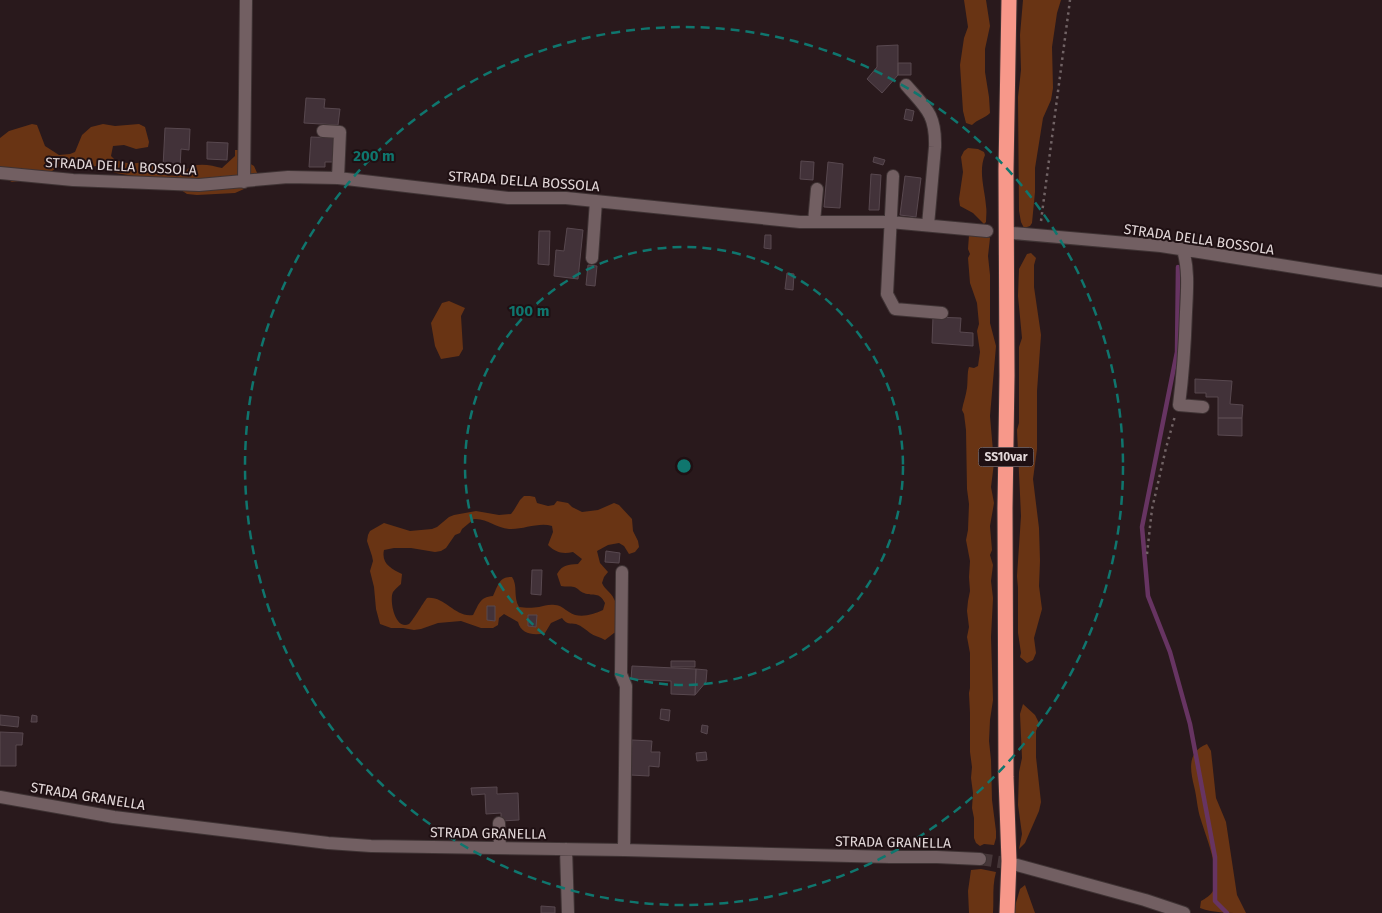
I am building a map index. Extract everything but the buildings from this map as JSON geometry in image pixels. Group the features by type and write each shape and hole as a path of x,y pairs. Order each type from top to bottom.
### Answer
{"highway":[{"name":"SS10var","path":"1007,913 1009,861 1006,777 1005,508 1007,375 1006,170 1009,0"}],"street":[{"path":"244,182 246,0"},
{"path":"906,85 928,111 934,122 935,147 928,225"},
{"path":"323,130 340,132 338,178"},
{"name":"STRADA DELLA BOSSOLA","path":"0,173 74,180 199,185 288,177 338,178 508,198 566,198 800,222 890,222 987,230"},
{"path":"893,176 887,294 896,308 942,313"},
{"path":"814,222 817,189"},
{"path":"592,258 596,201"},
{"name":"STRADA DELLA BOSSOLA","path":"1012,233 1162,246 1382,281"},
{"path":"1183,250 1187,261 1187,293 1184,360 1179,405 1203,407"},
{"path":"622,572 622,674 626,686 624,850"},
{"name":"STRADA GRANELLA","path":"0,797 114,817 328,843 371,846 980,859"},
{"path":"499,823 500,848"},
{"path":"566,849 568,913"},
{"path":"1013,864 1145,900 1184,913"}],"path":[{"path":"1039,235 1070,0"},
{"path":"1147,554 1152,509 1166,448 1179,405"}],"shaded area":[{"path":"964,0 986,0 990,26 985,49 985,72 990,113 972,125 966,123 963,111 960,65 964,38 968,27"},
{"path":"1023,0 1061,0 1052,47 1053,88 1051,100 1043,118 1035,168 1032,223 1024,228 1019,211 1018,97 1021,70 1020,35"},
{"path":"32,124 37,125 45,146 59,155 75,152 82,135 91,127 103,124 115,126 139,124 145,127 149,142 148,147 136,149 124,145 113,146 111,156 115,160 131,164 143,162 153,165 160,174 175,176 181,175 190,167 197,165 222,168 235,156 235,150 240,150 244,160 254,166 258,175 253,185 235,193 197,195 187,194 169,182 116,173 96,166 80,169 69,166 58,167 34,179 12,182 2,177 0,173 0,138 9,131"},
{"path":"968,148 978,149 984,152 985,155 982,167 986,210 986,222 984,224 973,213 960,206 959,199 963,172 961,157"},
{"path":"969,235 988,236 990,238 988,256 990,323 996,346 990,416 994,463 991,487 994,503 990,526 992,550 990,555 993,565 991,581 993,598 991,637 993,700 989,741 996,838 994,845 984,844 980,846 974,838 972,808 969,693 970,653 967,637 969,627 967,611 970,591 970,561 966,540 969,504 966,430 962,410 967,391 969,367 974,368 978,366 980,352 977,331 979,324 977,303 970,283"},
{"path":"1031,253 1036,258 1034,265 1034,287 1041,335 1037,391 1037,449 1033,479 1039,528 1039,586 1042,609 1034,638 1036,653 1033,660 1027,663 1020,657 1018,633 1017,576 1021,516 1017,430 1019,423 1019,347 1022,338 1018,296 1019,269 1027,254"},
{"path":"449,301 465,308 461,316 463,349 459,356 441,359 435,346 431,323 442,303"},
{"path":"524,496 530,496 535,497 537,503 548,506 554,505 557,501 568,503 582,512 598,510 614,503 619,505 632,519 633,531 639,547 635,552 629,554 624,546 619,543 608,545 597,551 600,563 608,572 602,583 616,602 620,631 605,640 576,624 567,623 562,618 551,623 545,633 532,634 525,632 518,622 504,614 499,618 498,625 493,628 481,628 461,621 438,623 414,630 391,628 380,624 370,571 373,561 367,541 370,531 384,523 410,531 432,529 449,517 476,511 499,515 511,514","holes":["474,519 509,529 541,525 552,526 553,532 548,545 560,552 573,552 582,559 578,564 561,568 557,574 561,586 574,587 584,593 601,597 605,603 603,610 581,616 573,614 557,605 532,608 519,607 514,580 512,577 508,577 499,582 493,596 482,600 473,615 461,613 439,600 427,598 409,624 404,625 400,623 394,614 392,596 393,592 401,584 402,574 385,562 384,550 411,548 435,552 441,551 446,548 462,529"]},
{"path":"1023,704 1035,715 1039,723 1036,731 1036,757 1041,802 1025,843 1019,849 1022,834 1018,805 1019,772 1022,758 1020,714"},
{"path":"1207,744 1211,751 1216,798 1226,822 1237,895 1246,913 1216,912 1200,908 1201,901 1213,891 1216,876 1199,812 1191,767 1193,756 1201,747"},
{"path":"981,869 996,872 993,913 969,913 968,891 971,870"},
{"path":"1025,885 1035,913 1013,913 1020,889"}],"waterway":[{"path":"1178,267 1177,352 1142,527 1148,596 1170,652 1190,724 1215,857 1215,901 1227,913"}],"tunnel":[{"path":"980,859 1013,864"}]}
